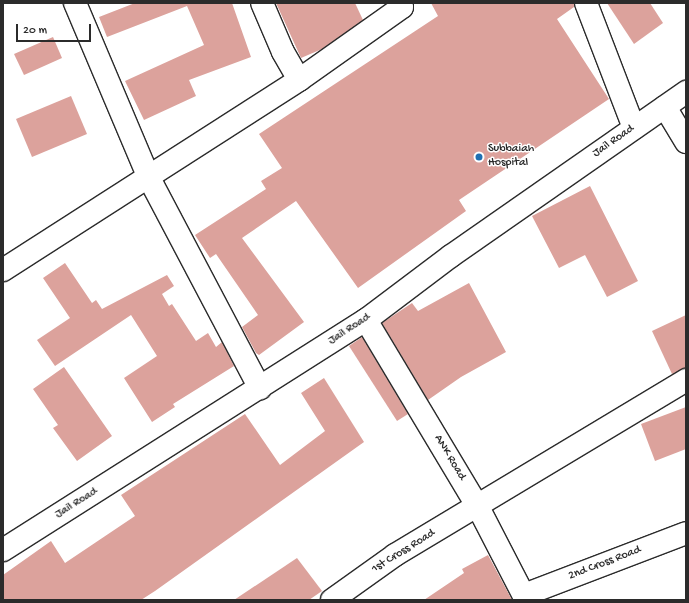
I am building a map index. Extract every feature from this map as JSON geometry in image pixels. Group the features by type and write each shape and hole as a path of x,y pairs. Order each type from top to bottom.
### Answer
{"street":[{"path":"75,3 148,176 260,388"},
{"path":"262,3 283,52 299,80"},
{"path":"586,3 634,128"},
{"path":"3,270 299,80 403,4"},
{"name":"Jail Road","path":"3,550 366,320 451,256 686,92"},
{"path":"665,107 686,142"},
{"name":"ANK Road","path":"366,320 478,507 525,597"},
{"name":"1st Cross Road","path":"332,600 395,555 478,507 686,380"},
{"name":"2nd Cross Road","path":"525,597 686,534"}],"building":[{"path":"135,3 232,3 251,57 189,80 196,96 144,120 125,81 204,45 187,6 107,37 99,17"},
{"path":"276,3 355,3 363,20 322,49 301,58"},
{"path":"431,3 574,3 574,7 557,19 609,99 459,200 466,211 358,288 296,201 242,238 304,322 259,355 256,353 242,327 258,315 216,254 210,258 195,235 266,189 261,181 282,168 259,134 438,16"},
{"path":"607,3 650,3 663,23 634,44"},
{"path":"53,37 62,58 24,75 14,54"},
{"path":"71,96 87,134 32,157 16,119"},
{"path":"590,186 638,281 607,297 585,255 559,268 532,216"},
{"path":"65,263 92,303 96,300 102,309 167,275 174,286 162,294 169,306 172,304 196,341 208,333 216,347 222,342 234,366 173,404 175,407 152,422 124,378 157,356 131,315 55,366 37,340 70,318 43,278"},
{"path":"469,283 506,352 461,377 428,400 382,323 412,303 418,311"},
{"path":"686,315 686,368 672,374 652,331"},
{"path":"362,337 408,414 397,421 349,346"},
{"path":"64,367 112,436 77,461 53,428 58,425 33,389"},
{"path":"324,378 364,442 155,591 141,600 3,600 3,575 51,541 65,563 135,516 121,495 245,414 280,465 325,431 301,393"},
{"path":"686,407 686,449 655,461 641,424"},
{"path":"488,555 512,600 424,600 464,573 462,569"},
{"path":"297,558 322,591 309,600 234,600"}],"place":[{"name":"Subbaiah Hospital","path":"479,157"}]}
